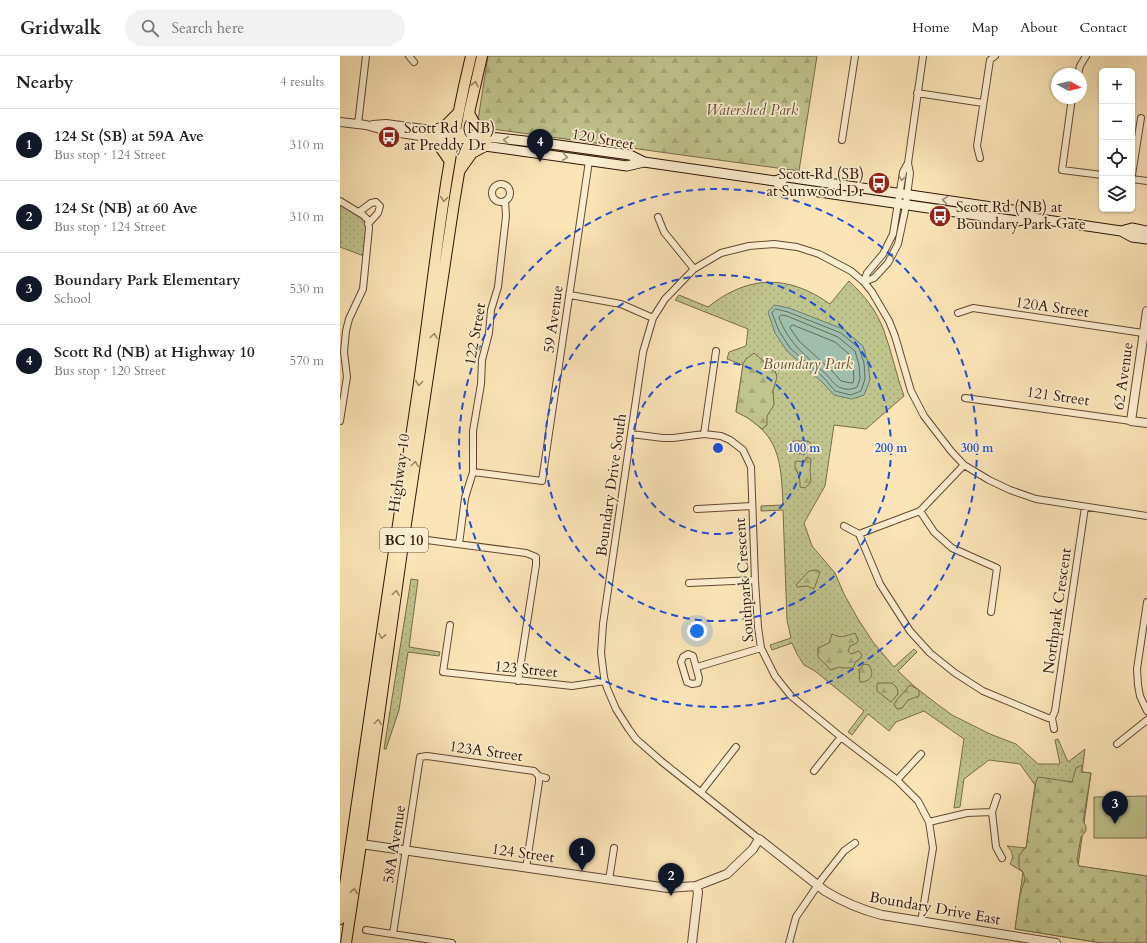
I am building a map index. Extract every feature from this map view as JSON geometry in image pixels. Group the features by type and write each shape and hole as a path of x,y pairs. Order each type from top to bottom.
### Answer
{"highway":[{"name":"Highway 10","path":"340,920 366,733 428,316 449,160 471,56"},
{"name":"Highway 10","path":"346,943 458,171 482,56"},
{"path":"449,160 432,134 446,125 458,113"},
{"path":"458,171 472,153 487,142 476,128 469,113"},
{"path":"361,844 357,832 370,742 366,733"}],"main road":[{"name":"120 Street","path":"453,137 589,161 627,166 644,162"},
{"name":"120 Street","path":"487,142 551,144 630,155 644,162 775,181 785,187 1017,220 1033,218 1120,231 1132,237 1147,239"},
{"name":"120 Street","path":"775,181 787,177 1020,211 1033,218"},
{"name":"120 Street","path":"1120,231 1132,228 1147,230"}],"street":[{"path":"358,124 366,56"},
{"path":"410,56 414,62"},
{"path":"842,140 855,56"},
{"path":"864,282 867,273 883,254 893,234 902,204 904,194 903,172 908,163 923,56"},
{"path":"980,158 977,146 983,103 990,60 995,56"},
{"path":"1080,68 1086,56"},
{"path":"917,93 983,103"},
{"path":"1071,104 1062,170 1099,175"},
{"path":"1135,154 1140,118"},
{"name":"120 Street","path":"340,122 366,125 387,131 453,137"},
{"name":"59 Avenue","path":"473,472 542,481 589,161"},
{"path":"1135,179 1147,181"},
{"path":"340,201 363,215 368,220 369,228 362,289 349,319 346,331 344,352 347,376 340,421"},
{"name":"122 Street","path":"459,544 465,498 473,472 473,431 481,384 482,360 489,333 491,310 498,287 506,216 505,201"},
{"path":"359,212 371,203 376,202 380,206 378,213 368,224"},
{"path":"864,282 874,278 888,263 898,244 904,221 902,204"},
{"path":"658,217 664,232 694,269"},
{"name":"Boundary Drive South","path":"759,839 702,792 661,761 636,739 616,709 607,688 601,653 603,624 643,352 653,318 665,299 694,269 721,254 749,246 774,244 797,247 819,254 851,271 864,282 872,292 889,321 895,336 911,391 924,416 951,451 964,465 989,480 1010,490 1036,499 1147,516"},
{"path":"570,295 621,304 653,318"},
{"name":"120A Street","path":"958,313 973,308 1143,333"},
{"name":"62 Avenue","path":"1131,421 1147,311"},
{"path":"704,434 716,351"},
{"name":"121 Street","path":"965,398 1147,423"},
{"name":"Southpark Crescent","path":"631,434 663,438 704,434 721,436 730,440 743,450 751,467 755,580 761,648 775,676 790,696 897,780 918,801 929,822 933,848 921,922"},
{"path":"859,534 920,511 964,465"},
{"path":"697,509 752,506"},
{"name":"Northpark Crescent","path":"1054,729 1052,718 1055,710 1085,507"},
{"path":"920,511 934,532 952,548 997,568 991,612"},
{"path":"844,526 859,534 880,584 910,631 930,653 955,673 983,691 1045,717 1052,718"},
{"path":"404,537 526,553 536,557 536,566 518,681"},
{"path":"689,583 755,580"},
{"path":"1147,602 1144,642 1137,669 1140,696 1147,711"},
{"name":"123 Street","path":"450,625 443,672 572,686 605,681"},
{"path":"697,667 761,648"},
{"path":"688,654 693,656 697,667 700,678 698,683 692,684 687,682 681,662 683,657 688,654"},
{"path":"1117,744 1147,720"},
{"path":"814,771 841,737"},
{"path":"702,792 736,747"},
{"name":"123A Street","path":"420,757 428,753 534,771 540,776"},
{"path":"897,780 920,754"},
{"name":"58A Avenue","path":"393,934 420,757"},
{"path":"526,868 540,776 546,778"},
{"path":"996,797 992,812 996,847 1002,858"},
{"path":"929,822 967,813 992,812"},
{"name":"124 Street","path":"361,844 668,888 696,886 727,874 753,849 759,839"},
{"name":"Boundary Drive East","path":"759,839 817,886 836,898 866,911 921,922 1056,943"},
{"path":"789,943 796,917 817,886 844,851 855,843"},
{"path":"609,880 614,848"},
{"path":"692,943 698,892 696,886"},
{"path":"366,930 452,943"}],"green space":[{"name":"Watershed Park","path":"488,56 817,56 799,171 485,128 486,124 484,121 478,120"},
{"path":"340,203 362,216 366,224 364,256 340,247"},
{"name":"Boundary Park","path":"849,281 870,304 878,317 887,339 904,396 866,429 834,425 825,486 804,523 812,546 835,573 844,594 858,619 873,642 894,667 914,649 917,652 898,671 915,687 937,704 952,715 990,734 1016,744 1038,764 1060,764 1055,740 1058,739 1068,762 1085,749 1082,772 1091,773 1078,866 1147,876 1147,943 1102,943 1015,929 1023,872 1010,864 1012,855 1011,850 1007,846 1026,848 1035,785 1020,764 989,760 964,779 960,807 954,808 964,739 924,711 896,722 889,731 868,714 852,735 848,732 864,711 815,671 804,665 792,643 772,650 770,645 791,638 787,620 783,510 761,511 761,506 783,505 779,462 770,439 762,429 736,411 743,365 727,359 729,352 746,346 748,329 675,300 679,295 708,307 723,296 738,289 753,284 768,282 783,283 799,287 830,304"},
{"path":"754,353 775,371 777,377 773,391 774,405 767,416 767,425 762,429 748,418 736,412 743,364 746,359"},
{"path":"793,441 808,441 811,443 810,450 800,454 791,453 789,447"},
{"path":"807,457 811,459 811,482 805,488 800,487 795,465 796,461 804,462"},
{"path":"817,570 820,572 814,589 807,586 797,587 796,585 809,571"},
{"path":"411,579 418,580 409,647 440,652 439,656 408,652 399,710 386,749 384,749"},
{"path":"855,633 858,640 857,643 850,646 848,651 851,654 859,651 862,655 859,660 856,661 853,668 839,667 830,670 819,659 818,648 829,643 832,634 841,637"},
{"path":"864,664 869,665 872,674 867,681 860,682 859,670"},
{"path":"892,683 897,688 898,694 891,702 877,691 877,684"},
{"path":"910,685 919,690 919,696 908,700 902,708 897,709 894,704"},
{"path":"1082,765 1082,772 1091,773 1083,821 1086,826 1086,831 1081,837 1077,860 1079,866 1147,876 1147,943 1102,943 1015,929 1020,895 1025,879 1023,872 1019,868 1019,856 1026,848 1038,777 1072,782 1076,768"},
{"path":"1147,796 1147,838 1094,838 1094,797"}],"water":[{"path":"774,305 789,308 843,329 863,346 868,363 870,380 864,395 852,399 834,395 822,382 787,351 775,333 768,312"}],"place":[{"name":"Scott Rd (NB) at Preddy Dr","path":"389,137"},
{"name":"Scott Rd (NB) at Highway 10","path":"540,162"},
{"name":"Scott Rd (SB) at Sunwood Dr","path":"879,183"},
{"name":"Scott Rd (NB) at Boundary Park Gate","path":"940,216"},
{"name":"Boundary Park Elementary","path":"1115,824"},
{"name":"124 St (SB) at 59A Ave","path":"582,871"},
{"name":"124 St (NB) at 60 Ave","path":"671,896"}]}
